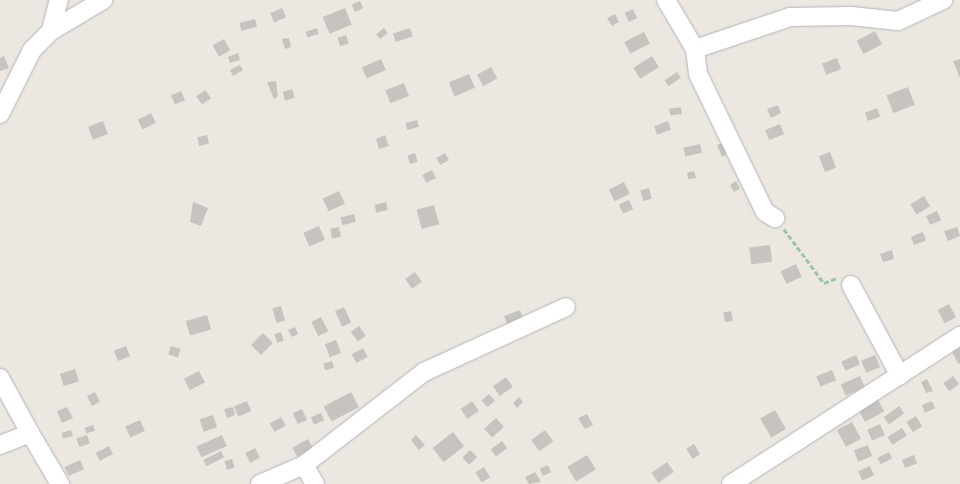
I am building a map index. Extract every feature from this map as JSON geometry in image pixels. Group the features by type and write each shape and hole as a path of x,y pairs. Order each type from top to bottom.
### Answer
{"street":[{"path":"51,31 59,0"},
{"path":"0,114 32,50 51,31 103,0"},
{"path":"666,0 695,49 698,74 765,212 775,218"},
{"path":"695,49 790,17 851,16 898,20 943,0"},
{"path":"851,285 900,376"},
{"path":"260,484 304,464 424,372 566,307"},
{"path":"730,484 960,336"},
{"path":"0,378 60,484"},
{"path":"0,445 30,433"},
{"path":"304,464 314,484"}],"path":[{"path":"775,218 824,284 844,275 851,285"}],"building":[{"path":"360,1 363,8 355,12 352,5"},
{"path":"282,8 286,17 274,22 270,13"},
{"path":"345,8 352,25 329,34 323,17"},
{"path":"633,9 637,18 629,22 625,13"},
{"path":"615,14 619,22 612,26 607,18"},
{"path":"255,19 257,27 241,31 239,23"},
{"path":"317,28 319,34 307,37 306,32"},
{"path":"384,28 388,33 380,39 376,34"},
{"path":"410,28 413,37 396,42 393,34"},
{"path":"875,31 882,44 864,54 856,41"},
{"path":"644,32 650,44 630,54 624,42"},
{"path":"346,35 349,44 340,46 337,38"},
{"path":"289,38 291,47 285,49 282,39"},
{"path":"224,39 230,50 219,57 213,45"},
{"path":"238,53 240,60 230,63 228,57"},
{"path":"4,56 9,68 0,71 0,58"},
{"path":"652,56 659,67 640,79 633,68"},
{"path":"837,58 841,69 826,75 822,63"},
{"path":"381,59 386,70 367,79 362,68"},
{"path":"960,59 960,78 953,61"},
{"path":"240,65 243,70 233,76 230,70"},
{"path":"491,67 497,78 483,86 477,75"},
{"path":"677,72 681,78 668,86 665,80"},
{"path":"469,74 475,88 455,96 449,83"},
{"path":"276,81 278,96 274,99 267,82"},
{"path":"404,83 409,96 390,103 385,90"},
{"path":"908,87 915,105 893,113 887,95"},
{"path":"292,89 295,98 285,101 282,92"},
{"path":"205,90 211,98 202,105 196,97"},
{"path":"181,91 185,100 175,105 171,95"},
{"path":"778,105 781,113 771,118 767,109"},
{"path":"681,107 682,114 670,116 669,109"},
{"path":"877,108 880,116 868,121 865,113"},
{"path":"151,113 156,123 143,130 138,120"},
{"path":"417,120 419,127 407,130 405,123"},
{"path":"103,121 108,134 93,140 88,127"},
{"path":"668,121 671,129 657,135 654,126"},
{"path":"780,124 784,134 769,140 765,130"},
{"path":"207,135 209,144 199,146 197,137"},
{"path":"385,135 389,146 379,149 376,139"},
{"path":"725,142 729,153 722,157 717,145"},
{"path":"700,144 702,153 685,157 683,148"},
{"path":"830,152 836,168 825,172 819,156"},
{"path":"415,153 418,162 410,164 407,155"},
{"path":"445,153 449,160 440,165 436,158"},
{"path":"432,170 436,178 426,183 422,175"},
{"path":"694,171 696,178 688,179 687,173"},
{"path":"736,181 740,189 734,192 730,185"},
{"path":"624,182 630,194 615,201 609,190"},
{"path":"649,188 652,199 643,201 640,190"},
{"path":"339,191 345,204 329,211 323,199"},
{"path":"924,196 930,206 916,215 910,204"},
{"path":"629,200 633,209 623,214 619,204"},
{"path":"193,202 208,208 201,226 190,222"},
{"path":"386,202 388,210 376,213 374,205"},
{"path":"434,205 439,224 422,229 417,210"},
{"path":"937,211 941,220 930,225 926,216"},
{"path":"354,214 356,222 342,225 340,217"},
{"path":"319,226 325,240 309,246 303,233"},
{"path":"339,227 341,237 332,239 330,229"},
{"path":"957,227 960,236 948,241 944,231"},
{"path":"923,232 926,240 914,245 911,237"},
{"path":"770,245 772,262 751,264 749,248"},
{"path":"892,250 894,259 883,262 880,254"},
{"path":"796,264 802,277 787,284 781,271"},
{"path":"415,272 422,282 412,289 405,279"},
{"path":"949,304 956,317 945,323 938,310"},
{"path":"281,306 285,320 276,323 272,308"},
{"path":"344,307 351,322 342,327 335,311"},
{"path":"520,310 523,318 507,324 504,316"},
{"path":"731,311 733,321 725,322 723,313"},
{"path":"207,315 211,329 190,335 186,321"},
{"path":"321,317 328,331 318,336 311,322"},
{"path":"359,326 366,336 358,342 351,332"},
{"path":"295,327 298,334 292,337 288,330"},
{"path":"281,332 284,341 277,343 274,334"},
{"path":"263,333 273,343 261,355 251,345"},
{"path":"336,340 341,353 330,357 325,344"},
{"path":"960,344 960,363 958,364 951,349"},
{"path":"126,346 130,356 118,361 114,351"},
{"path":"171,346 181,349 178,358 168,355"},
{"path":"363,348 368,357 356,363 352,354"},
{"path":"856,355 860,364 845,371 841,362"},
{"path":"875,355 880,367 866,373 861,361"},
{"path":"332,361 334,368 325,370 323,363"},
{"path":"75,369 79,381 64,386 60,374"},
{"path":"832,370 836,380 820,387 816,376"},
{"path":"199,371 205,383 190,390 184,379"},
{"path":"860,376 865,387 846,396 841,385"},
{"path":"953,376 959,384 949,391 943,383"},
{"path":"506,377 513,387 500,396 493,386"},
{"path":"927,379 933,391 926,393 921,382"},
{"path":"95,392 100,402 92,406 87,396"},
{"path":"351,392 359,407 332,422 324,407"},
{"path":"489,394 495,401 487,407 481,401"},
{"path":"519,397 523,402 517,408 513,403"},
{"path":"878,400 884,411 865,422 859,411"},
{"path":"247,401 251,411 238,416 234,406"},
{"path":"472,401 479,411 467,419 461,409"},
{"path":"932,401 935,408 925,413 922,405"},
{"path":"899,406 904,413 889,424 884,417"},
{"path":"67,407 73,418 62,423 57,411"},
{"path":"233,407 235,415 227,418 224,409"},
{"path":"302,409 307,420 298,424 293,413"},
{"path":"775,410 786,429 771,438 760,418"},
{"path":"321,413 324,420 314,425 311,417"},
{"path":"587,414 593,425 585,429 578,418"},
{"path":"213,415 217,427 204,432 200,419"},
{"path":"916,416 922,426 913,432 907,422"},
{"path":"281,417 286,426 274,432 270,423"},
{"path":"496,418 504,427 492,438 484,429"},
{"path":"140,420 145,431 130,437 125,427"},
{"path":"852,422 861,439 846,447 837,430"},
{"path":"880,424 885,435 872,441 867,430"},
{"path":"93,425 95,431 86,433 84,428"},
{"path":"902,428 907,436 892,445 888,437"},
{"path":"71,430 73,436 63,439 61,433"},
{"path":"545,430 553,441 539,451 531,440"},
{"path":"453,432 464,446 444,462 433,448"},
{"path":"87,435 90,444 79,447 77,438"},
{"path":"222,435 227,446 201,457 196,446"},
{"path":"416,435 425,445 419,450 411,440"},
{"path":"308,439 313,448 297,456 292,448"},
{"path":"502,441 507,448 496,457 491,449"},
{"path":"694,444 700,454 692,459 686,449"},
{"path":"868,445 872,456 858,461 854,450"},
{"path":"109,446 113,454 100,461 96,453"},
{"path":"255,448 260,458 250,463 245,453"},
{"path":"470,450 477,457 469,465 462,458"},
{"path":"221,451 224,457 206,466 203,460"},
{"path":"889,452 892,458 881,464 877,458"},
{"path":"587,455 596,470 576,481 567,467"},
{"path":"914,455 917,463 905,468 902,460"},
{"path":"232,459 235,468 227,470 224,461"},
{"path":"80,460 84,469 69,476 64,467"},
{"path":"667,462 674,472 658,483 651,473"},
{"path":"548,465 551,472 543,476 540,469"},
{"path":"870,466 874,475 862,480 858,471"},
{"path":"484,467 490,477 482,482 475,472"},
{"path":"535,472 541,482 529,484 525,477"}]}
